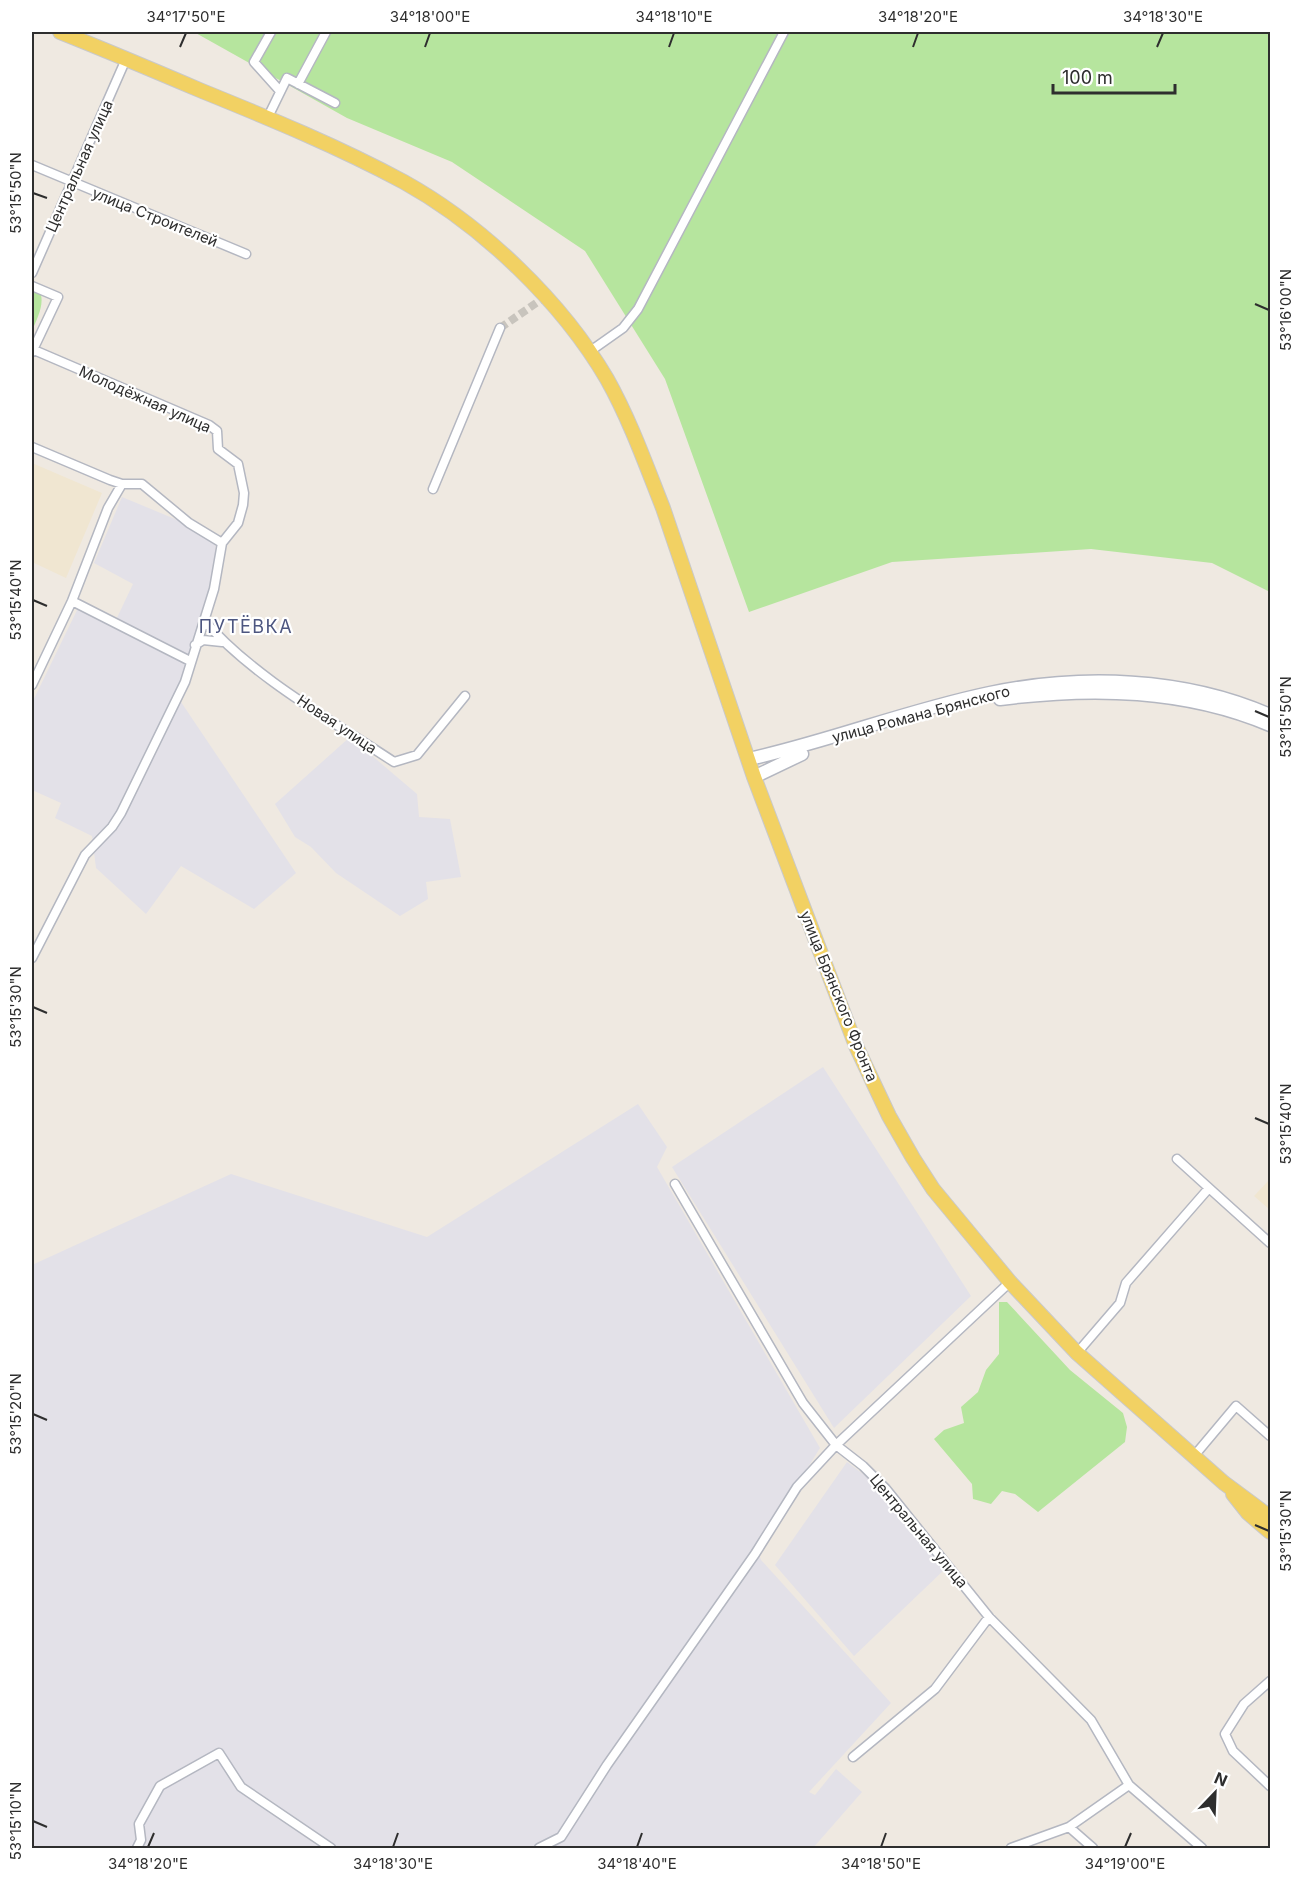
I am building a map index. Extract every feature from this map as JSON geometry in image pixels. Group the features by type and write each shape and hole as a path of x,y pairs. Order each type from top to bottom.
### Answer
{"main road":[{"name":"улица Брянского Фронта","path":"60,32 268,117 406,183 465,224 532,282 589,352 626,417 663,508 754,777 856,1046 889,1116 933,1189 1010,1282 1077,1353 1224,1483 1270,1517"},
{"name":"улица Романа Брянского","path":"749,759 795,749 987,694 1044,685 1104,682 1182,689 1228,699 1270,715"},
{"name":"улица Романа Брянского","path":"754,777 790,757 950,710 990,700 1040,694 1102,692 1182,698 1226,707 1270,725"},
{"name":"улица Брянского Фронта","path":"1224,1483 1248,1513 1270,1532"}],"street":[{"path":"271,32 254,62 280,91"},
{"path":"298,84 326,32"},
{"path":"589,352 622,328 638,309 784,32"},
{"name":"Центральная улица","path":"32,273 126,59"},
{"path":"268,117 286,78 335,102"},
{"name":"улица Строителей","path":"32,165 246,254"},
{"path":"32,286 58,297 33,352"},
{"path":"433,489 500,328"},
{"name":"Молодёжная улица","path":"33,352 209,425 217,431 218,449 238,464 244,493 243,506 233,532 222,543"},
{"path":"32,447 122,484 142,484 189,523 222,543 204,620 185,682 112,827 85,855 32,958"},
{"path":"32,685 77,590 108,508 122,484"},
{"path":"72,601 190,661"},
{"name":"Новая улица","path":"204,620 222,642 254,667 394,762 417,755 465,696"},
{"path":"195,645 203,640 222,642"},
{"path":"1177,1159 1270,1243"},
{"name":"Центральная улица","path":"675,1184 802,1403 836,1445 863,1466 886,1489 989,1617 1091,1720 1129,1785 1202,1848"},
{"path":"1077,1353 1120,1304 1126,1282 1209,1188"},
{"path":"539,1848 561,1837 607,1765 749,1562 797,1487 836,1445 1010,1282"},
{"path":"1194,1456 1236,1406 1270,1436"},
{"path":"853,1757 935,1689 989,1617"},
{"path":"1270,1681 1244,1704 1225,1734 1233,1751 1270,1786"},
{"path":"137,1848 141,1840 139,1824 160,1786 219,1753 241,1787 331,1848"},
{"path":"1011,1848 1034,1844 1069,1827 1129,1785"},
{"path":"1069,1827 1094,1848"}],"shaded area":[{"path":"32,463 102,493 66,578 32,562"},
{"path":"122,497 216,536 214,580 181,702 296,873 254,909 181,866 146,914 96,868 92,836 55,818 61,803 32,790 32,703 79,606 115,622 133,584 94,563"},
{"path":"350,737 417,794 419,817 450,819 461,877 426,882 428,899 400,916 336,873 311,847 295,837 275,804"},
{"path":"823,1067 971,1296 834,1428 672,1167"},
{"path":"638,1104 667,1147 657,1167 820,1448 757,1549 761,1560 891,1703 809,1792 815,1795 836,1769 862,1792 813,1848 32,1848 32,1265 231,1174 427,1237"},
{"path":"1270,1179 1270,1210 1254,1196"},
{"path":"847,1462 875,1483 944,1570 854,1656 775,1565"}],"green space":[{"path":"194,32 1270,32 1270,592 1212,563 1091,549 892,562 749,612 665,379 585,251 452,162 347,118"},
{"path":"32,287 40,291 42,301 32,331"},
{"path":"999,1302 1007,1302 1070,1370 1123,1413 1127,1427 1125,1442 1038,1512 1015,1494 1002,1491 991,1504 973,1499 972,1484 934,1439 944,1430 964,1423 961,1407 978,1392 986,1370 999,1354"}],"tunnel":[{"path":"500,328 545,297"}],"district":[{"name":"ПУТЁВКА","path":"246,626"}]}
